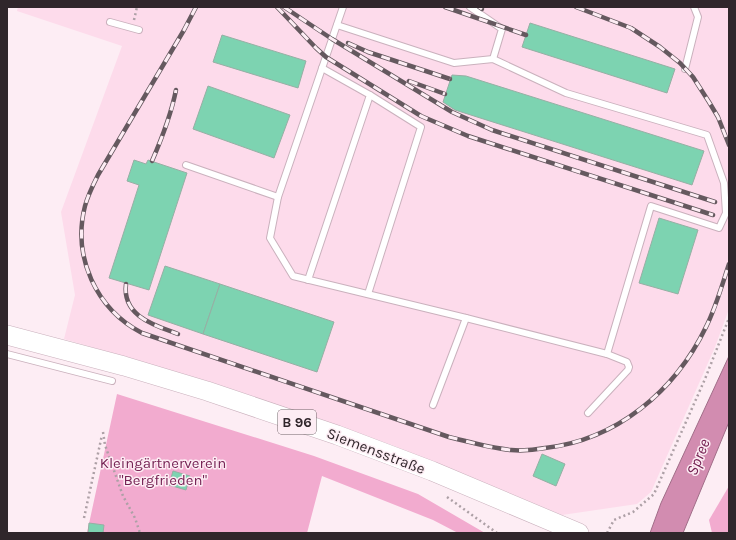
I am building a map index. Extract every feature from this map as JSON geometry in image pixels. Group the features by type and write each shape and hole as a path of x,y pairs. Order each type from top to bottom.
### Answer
{"main road":[{"name":"Siemensstraße","path":"7,335 124,366 207,391 330,433 432,471 579,533"}],"lane":[{"path":"343,7 278,197 270,238 293,276 607,354 627,362 629,367 628,370 588,413"},
{"path":"470,7 502,29 493,59"},
{"path":"685,69 698,17 694,7"},
{"path":"110,22 139,30"},
{"path":"337,26 454,63 493,59 566,93 706,135 724,183 726,213 719,228 651,206 607,354"},
{"path":"322,68 370,95 421,127 368,294"},
{"path":"308,280 370,95"},
{"path":"186,165 278,197"},
{"path":"433,405 466,318"},
{"path":"7,354 112,381"}],"path":[{"path":"607,533 614,520 634,512 654,494 729,318"},
{"path":"84,518 103,432 123,496 135,518 140,533"},
{"path":"444,494 497,533"}],"shaded area":[{"path":"18,7 729,7 729,309 715,347 651,492 637,504 562,515 392,445 217,384 64,339 75,295 61,212 122,46 17,11"}],"green space":[{"name":"Kleingärtnerverein \"Bergfrieden\"","path":"117,394 314,456 418,494 485,533 458,533 433,520 322,476 307,533 87,533"},
{"path":"729,486 729,533 712,533 709,520"}],"water":[{"name":"Spree","path":"729,356 729,422 683,533 650,533 661,503"}],"building":[{"path":"530,23 675,69 667,93 522,47"},
{"path":"222,35 306,61 298,88 213,62"},
{"path":"452,75 466,76 704,151 692,185 455,110 443,102"},
{"path":"208,86 290,115 274,158 193,129"},
{"path":"134,160 146,164 148,160 187,173 149,290 109,278 139,185 127,181"},
{"path":"659,218 698,230 678,294 639,283"},
{"path":"165,266 220,284 203,334 148,315"},
{"path":"220,284 334,322 317,372 203,334"},
{"path":"542,454 565,464 556,486 533,476"},
{"path":"173,471 190,476 186,490 169,485"},
{"path":"89,523 104,525 103,533 88,533"}],"railway":[{"path":"196,7 184,30 98,175 85,206 82,225 82,244 85,262 91,280 100,296 112,310 126,323 142,333 449,437 503,449 537,449 571,443 596,435 619,423 641,408 660,391 678,372 706,327 716,304 729,264"},
{"path":"277,7 326,57 421,116 468,136 713,215"},
{"path":"284,7 332,39 452,112 492,130 715,202"},
{"path":"445,7 526,35"},
{"path":"576,7 631,28 660,47 680,63 693,77 718,117 729,145"},
{"path":"348,43 368,52 450,79"},
{"path":"409,81 445,94"},
{"path":"152,161 166,126 176,90"},
{"path":"126,284 126,295 134,312 150,323 178,334"}]}
